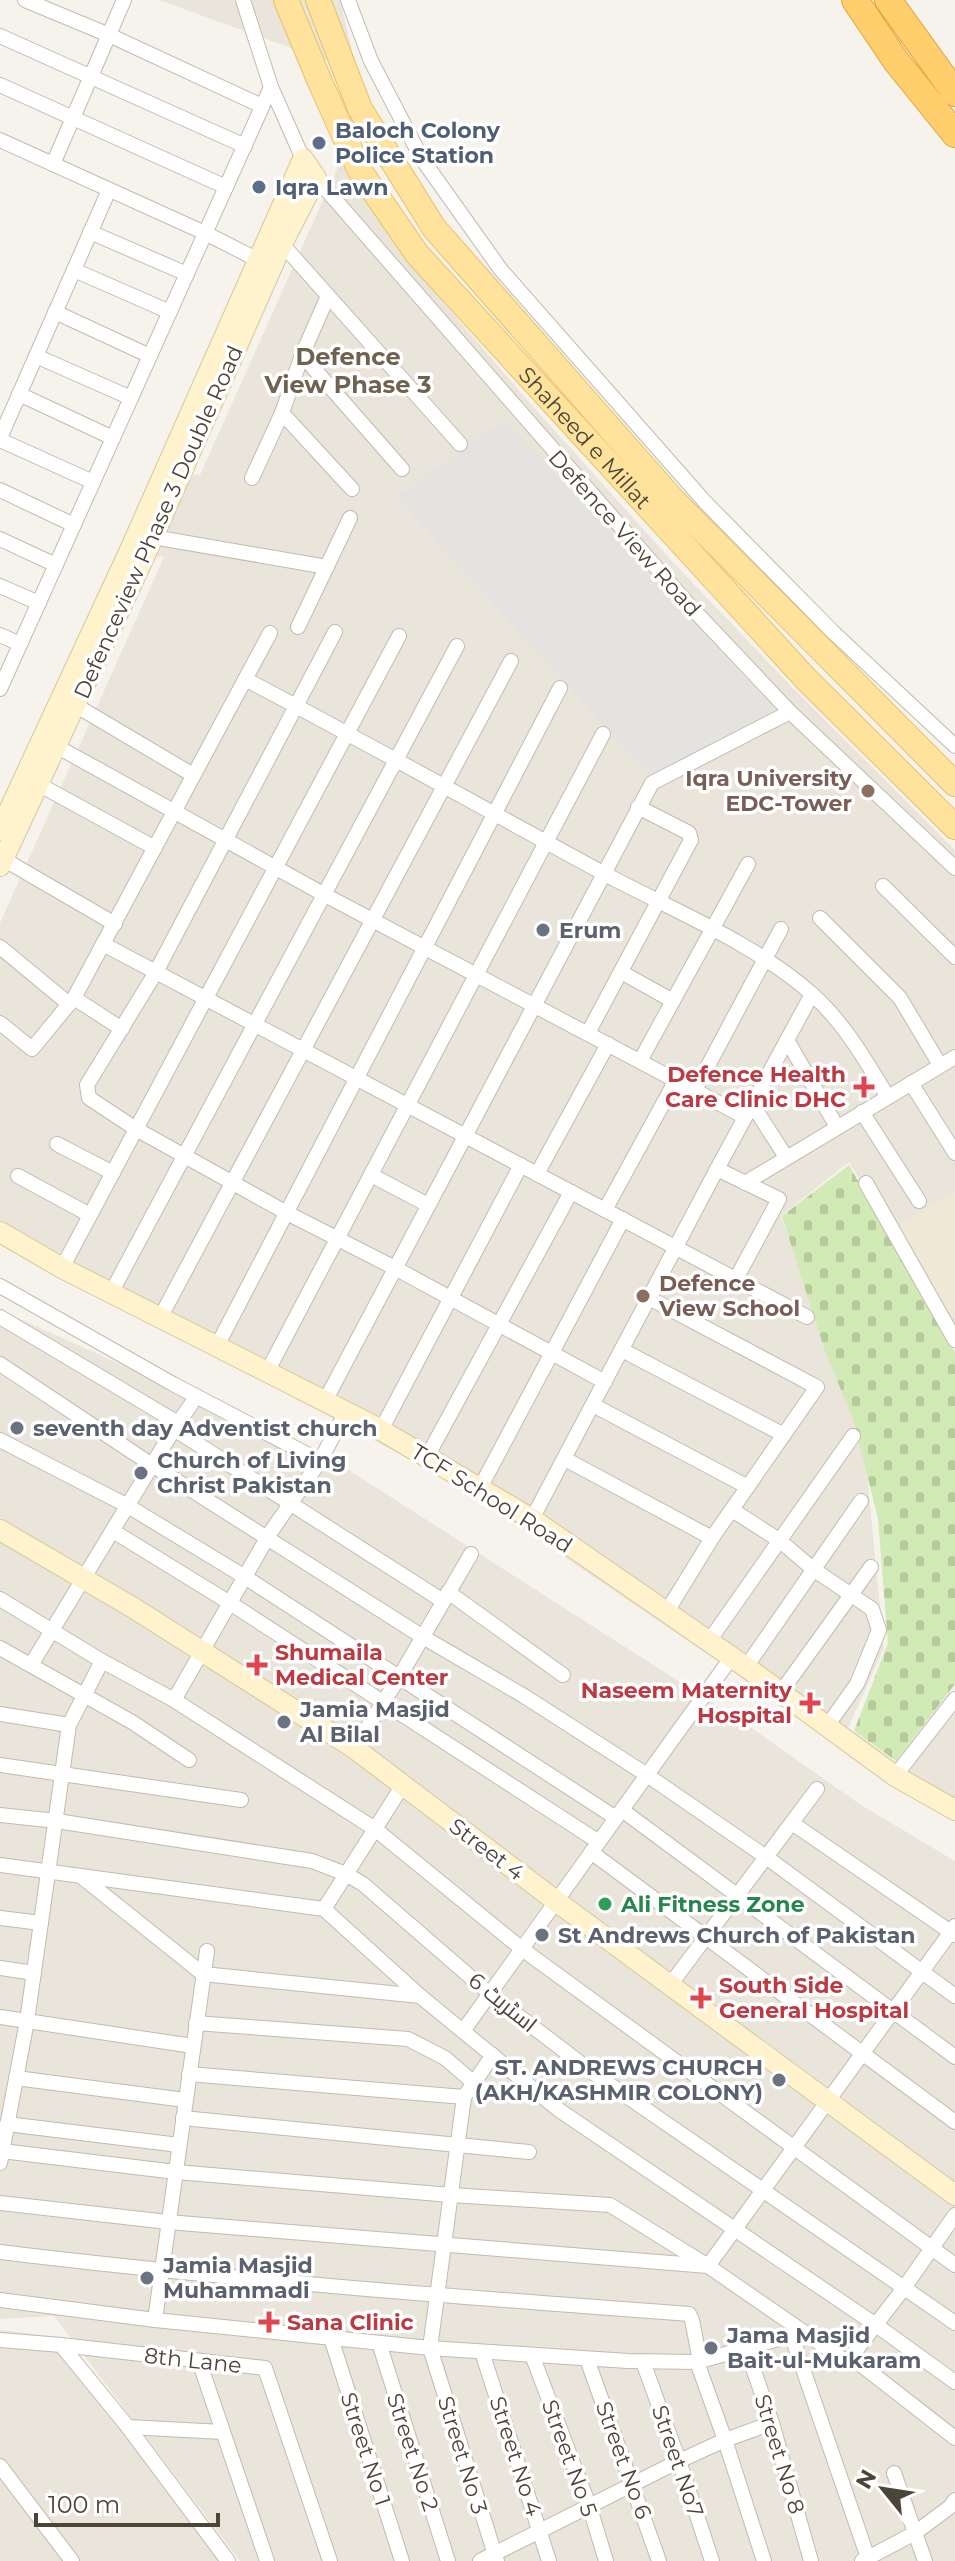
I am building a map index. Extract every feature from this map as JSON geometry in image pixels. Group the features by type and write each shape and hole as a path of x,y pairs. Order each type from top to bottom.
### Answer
{"highway":[{"path":"855,0 896,61 955,134"},
{"path":"888,0 955,93"}],"main road":[{"name":"Shaheed e Millat","path":"286,0 360,171 417,254 806,679 955,827"},
{"name":"Shaheed e Millat","path":"318,0 360,109 434,228 674,501 955,784"}],"street":[{"path":"25,0 262,106"},
{"path":"53,164 124,0"},
{"path":"243,0 271,87 303,159 316,178"},
{"path":"348,0 371,61 422,159 501,270 705,502 833,632 955,746"},
{"path":"0,36 245,146"},
{"path":"0,85 226,187"},
{"path":"1,685 271,87"},
{"path":"1,141 264,263"},
{"path":"0,830 76,691 264,263 303,159"},
{"name":"Defenceview Phase 3 Double Road","path":"2,862 56,746 76,691 153,537 264,263 282,244 316,178"},
{"name":"Defence View Road","path":"316,178 653,565 790,712 955,868"},
{"path":"93,482 0,439 109,190"},
{"path":"90,232 187,274"},
{"path":"282,244 460,444"},
{"path":"74,270 170,312"},
{"path":"252,478 282,413 302,355 328,296"},
{"path":"55,312 150,356"},
{"path":"302,355 402,469"},
{"path":"36,356 131,398"},
{"path":"19,394 113,438"},
{"path":"282,413 352,489"},
{"path":"0,490 74,525"},
{"path":"298,627 350,518"},
{"path":"153,537 327,567"},
{"path":"0,539 56,565"},
{"path":"0,586 39,603"},
{"path":"335,632 156,972 87,1085 89,1098 136,1129 287,1213 605,1382"},
{"path":"0,1023 32,1049 72,1001 270,633"},
{"path":"0,635 20,644"},
{"path":"62,1268 399,636"},
{"path":"111,1293 457,646"},
{"path":"160,1318 511,661"},
{"path":"245,679 766,958 812,994 843,1024 888,1097"},
{"path":"217,1346 560,688"},
{"path":"76,691 193,775"},
{"path":"325,1401 652,783 790,712"},
{"path":"267,1372 603,734"},
{"path":"56,746 325,895 533,1005 695,1090 749,1111 786,1157"},
{"path":"38,784 155,848"},
{"path":"588,1033 691,836 638,807"},
{"path":"2,862 115,924"},
{"path":"640,1061 748,864"},
{"path":"883,886 955,957"},
{"path":"820,918 900,998 940,1065"},
{"path":"695,1090 781,929"},
{"path":"103,944 807,1317"},
{"path":"0,947 72,1001 122,1029"},
{"path":"621,972 673,1001"},
{"path":"532,1519 812,994"},
{"path":"787,1040 837,1127"},
{"path":"537,1174 608,1044"},
{"path":"745,1183 955,1057"},
{"path":"605,1210 676,1080"},
{"path":"911,1083 955,1153"},
{"path":"862,1112 919,1201"},
{"path":"57,1144 113,1173"},
{"path":"381,1430 521,1165"},
{"path":"717,1169 779,1199 736,1279"},
{"path":"371,1175 428,1205"},
{"path":"18,1176 90,1215"},
{"path":"866,1183 955,1340"},
{"path":"427,1457 571,1192"},
{"path":"480,1488 623,1219"},
{"name":"TCF School Road","path":"0,1232 62,1268 325,1401 342,1419 381,1430 532,1519 709,1641 734,1663 781,1692 895,1776 955,1810"},
{"path":"0,1286 173,1384 320,1461"},
{"path":"649,1298 817,1387 712,1538 666,1613"},
{"path":"0,1317 176,1426 292,1504 446,1596 563,1675"},
{"path":"622,1350 784,1435"},
{"path":"0,1364 152,1465 647,1775 766,1857 955,1996"},
{"path":"31,1665 192,1403"},
{"path":"593,1405 748,1487"},
{"path":"174,1700 268,1538 320,1461 342,1419"},
{"path":"709,1641 853,1436"},
{"path":"0,1440 128,1506 619,1814 737,1896 955,2057"},
{"path":"565,1459 712,1538"},
{"path":"463,2031 701,1699 813,1569 861,1501"},
{"path":"732,1510 779,1540 813,1569 872,1609 879,1630 857,1684 827,1726"},
{"name":"Street 4","path":"0,1530 85,1579 354,1748 955,2195"},
{"path":"113,1531 383,1702 595,1847 706,1937 955,2122"},
{"path":"354,1748 471,1554"},
{"path":"781,1692 871,1567"},
{"path":"0,1599 102,1661 174,1700 375,1829 522,1949 955,2265"},
{"path":"0,1648 85,1694 189,1760"},
{"path":"102,1661 69,1725 27,2021 1,2159 610,2205 708,2266 797,2333 847,2362 955,2215"},
{"path":"895,1776 955,1699"},
{"path":"0,1714 69,1725"},
{"path":"0,1765 241,1800"},
{"path":"324,1909 403,1785"},
{"path":"670,1985 817,1789"},
{"name":"اسٹریٹ 6","path":"0,1815 312,1861 346,1874 363,1884 490,1994 596,2075 955,2323"},
{"path":"708,2266 954,1931 792,1823"},
{"path":"0,1865 324,1909 420,1996 559,2110 955,2382"},
{"path":"82,1877 203,1974 420,1996"},
{"path":"0,1918 41,1923"},
{"path":"155,2320 207,1951"},
{"path":"0,1968 34,1973"},
{"path":"0,2017 193,2046"},
{"path":"196,2023 408,2039 445,2058 474,2083"},
{"path":"430,2348 464,2097 493,2055"},
{"path":"189,2074 464,2097"},
{"path":"16,2078 185,2100"},
{"path":"183,2118 529,2152"},
{"path":"7,2124 179,2145"},
{"path":"0,2203 168,2222 708,2266"},
{"path":"0,2252 161,2272 689,2314 698,2362 764,2561"},
{"path":"0,2300 155,2320 430,2348 643,2362 698,2362 797,2333"},
{"path":"797,2333 866,2560 915,2533 955,2500"},
{"name":"Street No 1","path":"331,2338 402,2561"},
{"name":"8th Lane","path":"0,2340 265,2368 330,2561"},
{"name":"Street No 2","path":"379,2343 448,2561"},
{"path":"61,2345 128,2427 228,2561"},
{"name":"Street No 3","path":"430,2348 496,2557"},
{"name":"Street No 8","path":"746,2348 772,2423 811,2561"},
{"name":"Street No 4","path":"482,2352 549,2561"},
{"name":"Street No 5","path":"532,2355 590,2508 606,2561"},
{"path":"851,2357 955,2438"},
{"name":"Street No 6","path":"587,2359 659,2561"},
{"path":"199,2361 267,2561"},
{"name":"Street No7","path":"643,2362 712,2561"},
{"path":"480,2561 496,2557 679,2461 772,2423"},
{"path":"128,2427 223,2432"},
{"path":"0,2466 72,2561"},
{"path":"894,2473 925,2561"}],"shaded area":[{"path":"159,0 340,0 357,72"},
{"path":"341,160 400,252 528,401 673,562 787,682 955,850 955,1334 849,1162 781,1216 864,1444 884,1648 848,1728 833,1740 462,1487 0,1242 0,923 164,557 145,555 181,472 200,475"},
{"path":"505,419 774,710 650,777 396,497"},
{"name":"Defence Health Care Clinic DHC","path":"868,1072 879,1092 861,1103 850,1082"},
{"path":"955,1191 955,1318 953,1319 898,1226"},
{"path":"0,1310 333,1460 750,1727 861,1805 955,1861 955,2561 240,2561 54,2316 0,2319"},
{"path":"955,1691 955,1799 896,1765"},
{"path":"0,2330 60,2337 236,2561 0,2561"}],"green space":[{"path":"849,1165 955,1352 955,1684 896,1761 854,1731 888,1643 878,1519 854,1422 824,1348 782,1216"}],"place":[{"name":"Baloch Colony Police Station","path":"319,143"},
{"name":"Iqra Lawn","path":"259,187"},
{"name":"Iqra University EDC-Tower","path":"868,791"},
{"name":"Erum","path":"543,930"},
{"name":"Defence Health Care Clinic DHC","path":"864,1087"},
{"name":"Defence View School","path":"643,1296"},
{"name":"seventh day Adventist church","path":"17,1428"},
{"name":"Church of Living Christ Pakistan","path":"141,1473"},
{"name":"Shumaila Medical Center","path":"257,1665"},
{"name":"Naseem Maternity Hospital","path":"810,1703"},
{"name":"Jamia Masjid Al Bilal","path":"284,1722"},
{"name":"Ali Fitness Zone","path":"605,1904"},
{"name":"St Andrews Church of Pakistan","path":"542,1935"},
{"name":"South Side General Hospital","path":"701,1998"},
{"name":"ST. ANDREWS CHURCH (AKH/KASHMIR COLONY)","path":"779,2080"},
{"name":"Jamia Masjid Muhammadi","path":"147,2278"},
{"name":"Sana Clinic","path":"269,2322"},
{"name":"Jama Masjid Bait-ul-Mukaram","path":"711,2348"}],"district":[{"name":"Defence View Phase 3","path":"348,371"}]}
